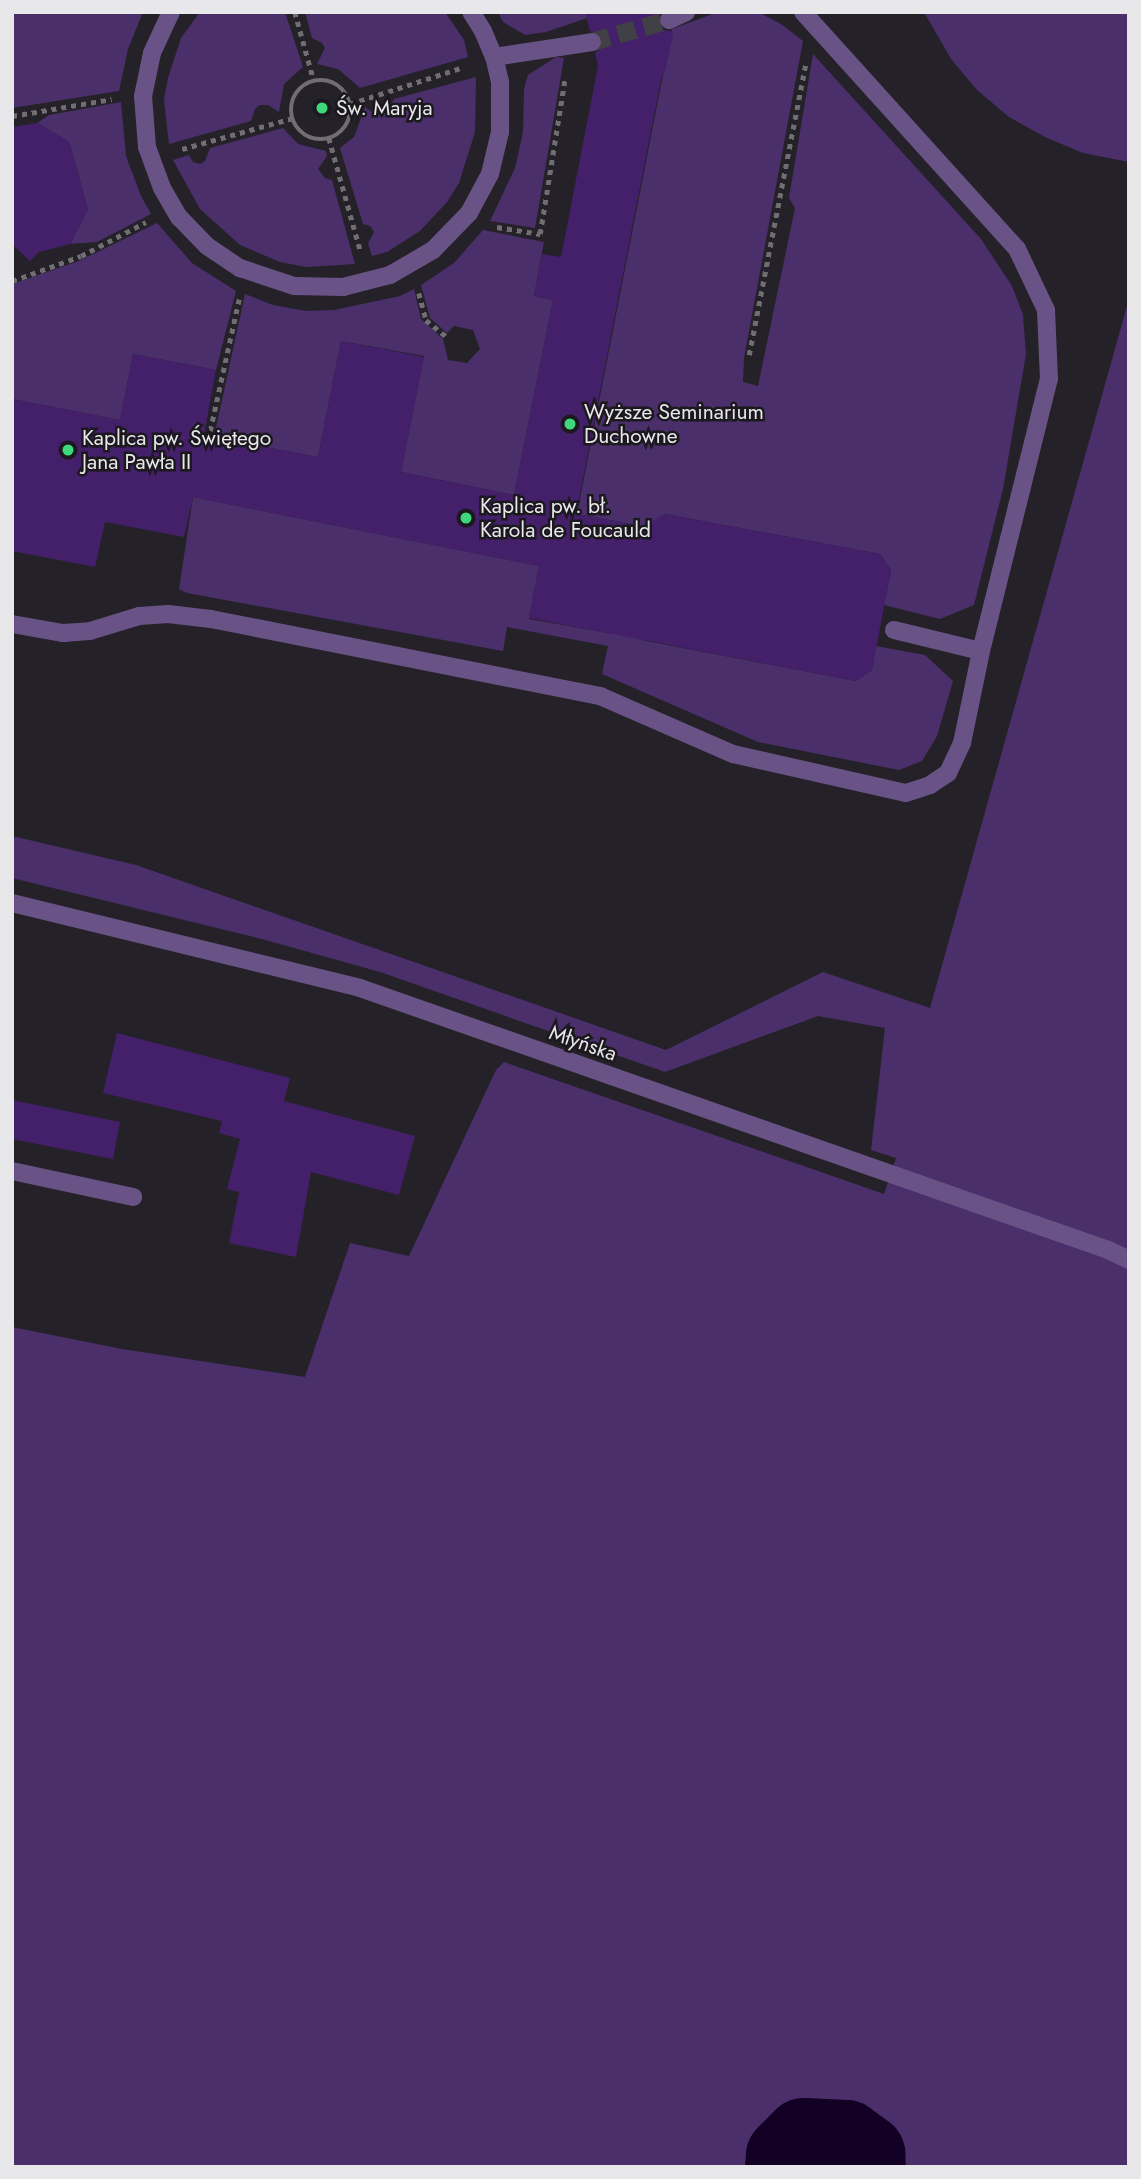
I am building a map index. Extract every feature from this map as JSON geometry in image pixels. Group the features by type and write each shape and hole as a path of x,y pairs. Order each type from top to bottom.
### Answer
{"street":[{"path":"171,12 152,53 143,96 151,158 162,188 179,217 207,246 240,268 294,286 343,287 390,275 433,250 469,212 489,174 500,132 500,82 494,57 471,12"},
{"path":"669,20 686,12"},
{"path":"12,624 63,633 90,631 139,616 168,614 211,619 600,696 733,754 906,793 930,785 948,773 962,743 981,651 1049,379 1046,310 1017,249 803,12"},
{"path":"494,57 592,42"},
{"path":"894,630 981,651"},
{"name":"Młyńska","path":"12,903 360,988 1108,1250 1129,1260"},
{"path":"12,1171 133,1197"}],"path":[{"path":"295,12 314,82"},
{"path":"469,212 487,225 540,234 568,46"},
{"path":"749,355 807,54"},
{"path":"351,104 494,57"},
{"path":"328,81 336,85 347,94 351,104 346,126 329,138 311,138 297,126 293,118 292,105 297,92 314,82 328,81"},
{"path":"12,116 120,98"},
{"path":"151,158 293,118"},
{"path":"329,138 369,280"},
{"path":"12,281 81,256 154,218"},
{"path":"417,286 426,320 447,337"},
{"path":"210,431 240,293"}],"shaded area":[{"path":"12,12 143,12 128,49 119,91 12,108"},
{"path":"200,12 285,12 303,67 284,84 279,112 268,105 260,105 255,109 251,121 169,144 164,100 168,78 181,38"},
{"path":"305,12 445,12 464,40 468,57 360,88 338,69 317,64 325,48 322,43 312,38"},
{"path":"498,12 585,12 587,18 546,32 525,35 503,22"},
{"path":"718,12 760,13 781,24 803,41 744,358 743,382 758,386 795,208 789,198 813,54 981,239 1012,286 1023,315 1026,354 1003,489 974,605 940,619 884,605 891,570 880,554 665,514 647,527 577,514 672,29"},
{"path":"924,12 1129,12 1129,162 1083,153 1045,137 1009,117 977,90 951,59"},
{"path":"556,57 564,58 535,228 490,221 515,168 523,132 524,89 528,75"},
{"path":"476,77 475,132 459,183 447,202 420,231 387,252 372,256 368,243 374,232 370,226 363,224 340,148 354,137 365,107 376,115 383,115 394,99"},
{"path":"121,102 126,156 151,214 97,242 70,244 88,209 69,142 37,123 49,115"},
{"path":"283,128 298,144 326,151 327,156 318,169 325,178 332,180 355,264 306,267 280,262 240,245 200,209 173,160 189,155 193,162 200,164 205,161 210,148"},
{"path":"157,223 192,263 236,291 216,370 133,354 120,420 12,399 12,284 79,261"},
{"path":"483,230 544,242 534,296 553,300 514,495 401,472 424,356 341,341 318,457 214,437 245,294 273,305 306,311 334,310 400,296 414,289 421,319 443,339 448,360 467,363 480,349 473,330 454,326 447,333 430,318 421,285 454,263"},
{"path":"1129,299 1129,2167 12,2167 12,1327 122,1349 305,1377 350,1243 409,1256 496,1070 504,1062 884,1194 896,1158 871,1150 885,1028 818,1016 665,1072 380,972 262,939 12,878 12,836 136,865 666,1050 823,972 930,1008"},
{"path":"193,497 539,566 529,619 614,634 631,625 641,640 856,681 872,670 876,646 925,655 953,681 937,736 922,761 899,770 758,742 602,674 608,646 507,627 503,651 187,593 179,589"}],"building":[{"path":"585,12 661,12 659,25 663,30 672,31 673,35 664,76 662,75 576,514 644,526 665,514 880,554 891,570 872,670 856,681 529,618 539,566 193,497 184,537 105,522 95,567 12,551 12,399 120,420 133,354 216,370 204,435 318,457 341,341 424,357 401,472 514,495 553,300 534,296 542,254 561,257 598,66 595,53 603,45 600,34 590,31"},
{"path":"37,123 69,142 88,209 70,244 39,252 30,261 12,244 12,127"},
{"path":"117,1033 290,1078 284,1101 415,1136 399,1195 311,1172 296,1257 229,1243 239,1192 227,1189 240,1139 219,1133 222,1121 103,1093"},
{"path":"12,1100 120,1122 113,1159 12,1139"}],"waterway":[{"path":"785,2167 786,2156 804,2138 846,2140 865,2154 866,2167"}],"tunnel":[{"path":"592,42 669,20"}],"place":[{"name":"Św. Maryja","path":"322,108"},
{"name":"Wyższe Seminarium Duchowne","path":"570,424"},
{"name":"Kaplica pw. Świętego Jana Pawła II","path":"68,450"},
{"name":"Kaplica pw. bł. Karola de Foucauld","path":"466,518"}]}
